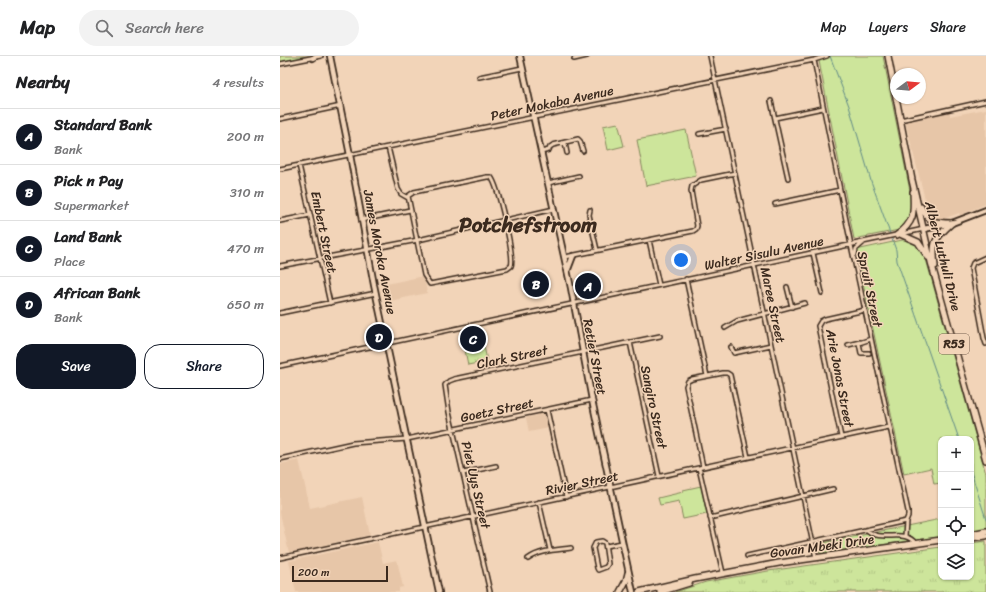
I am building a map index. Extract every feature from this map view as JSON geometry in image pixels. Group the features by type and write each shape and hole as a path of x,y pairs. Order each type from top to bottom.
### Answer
{"main road":[{"name":"Albert Luthuli Drive","path":"888,56 912,180 931,262 986,460"},
{"path":"912,180 914,208 912,220 897,235 918,242 931,262"},
{"path":"917,198 929,219 938,223 952,223"},
{"path":"936,278 934,249 935,240 941,232 952,223"},
{"path":"982,535 986,532"},
{"name":"Govan Mbeki Drive","path":"639,592 723,573 779,563 938,540"},
{"path":"620,592 626,581 628,572"},
{"name":"Govan Mbeki Drive","path":"660,592 707,577"}],"street":[{"path":"280,64 321,56"},
{"name":"James Moroka Avenue","path":"330,56 367,250 439,592"},
{"name":"Retief Street","path":"520,56 565,258 582,352 633,592"},
{"path":"574,59 587,56"},
{"name":"Maree Street","path":"710,56 816,558"},
{"name":"Peter Mokaba Avenue","path":"280,169 814,60 825,56"},
{"name":"Spruit Street","path":"814,60 851,245 908,514 905,536"},
{"path":"479,76 522,68"},
{"path":"771,101 788,178"},
{"path":"900,120 986,102"},
{"path":"280,119 340,106"},
{"path":"775,118 823,108"},
{"path":"699,134 726,129"},
{"path":"542,152 549,150 551,146 579,140 583,151"},
{"path":"565,142 567,153"},
{"path":"388,147 399,192 408,198"},
{"name":"Embert Street","path":"300,165 330,303"},
{"path":"565,258 597,250 693,231 696,229 697,223 691,191 692,186 701,180 735,173"},
{"path":"548,183 579,176"},
{"path":"487,177 491,178 494,180 505,221 512,263 511,266 507,269 430,284 424,275 418,240 408,198 409,194 414,192 487,177"},
{"path":"776,204 840,190"},
{"path":"280,266 418,240 554,209"},
{"path":"361,220 410,210"},
{"path":"590,210 589,215 597,250"},
{"path":"924,229 952,223 986,210"},
{"path":"280,221 310,215"},
{"name":"Walter Sisulu Avenue","path":"280,366 924,229"},
{"path":"649,240 659,285"},
{"path":"855,260 856,249 866,242"},
{"path":"813,253 822,293"},
{"path":"567,270 573,256"},
{"path":"985,343 971,268 973,263 986,257"},
{"path":"686,279 707,376"},
{"path":"787,287 792,307"},
{"path":"280,313 376,293"},
{"path":"725,328 737,321 805,303"},
{"name":"Arie Jonas Street","path":"841,437 818,326 821,321 825,319 865,310"},
{"name":"Clark Street","path":"446,382 660,336"},
{"path":"848,345 871,339"},
{"name":"Sangiro Street","path":"630,342 659,476"},
{"path":"860,342 861,353 869,352"},
{"path":"731,346 734,354 771,345"},
{"path":"703,467 686,386 692,379 725,373 730,375 748,457"},
{"name":"Piet Uys Street","path":"446,382 445,389 453,430 490,592"},
{"name":"Goetz Street","path":"280,459 353,443 407,439 592,400"},
{"path":"547,410 566,497"},
{"name":"Rivier Street","path":"280,558 889,427"},
{"path":"463,473 496,466"},
{"path":"699,468 723,573"},
{"path":"710,518 834,488"},
{"path":"539,502 550,550"},
{"path":"747,556 906,521"},
{"path":"867,530 871,534 880,537 896,535 905,536 914,540 916,544"},
{"path":"602,541 606,546 608,564 606,567 598,570 594,545 596,542 602,541"},
{"path":"606,546 622,543"},
{"path":"528,559 550,550 571,548"}],"shaded area":[{"path":"986,109 986,204 960,215 959,213 940,220 928,211 905,120 950,111 950,116"},
{"path":"424,276 427,293 385,302 382,285"},
{"path":"541,414 546,416 549,428 529,432 526,418"},
{"path":"299,460 310,508 362,497 370,535 289,553 280,513 280,464"},
{"path":"378,542 383,563 397,560 403,587 399,588 399,592 296,592 289,561"}],"green space":[{"path":"280,56 309,56 280,62"},
{"path":"818,56 883,56 890,91 890,104 893,104 914,211 904,229 854,239"},
{"path":"618,123 624,146 608,150 603,126"},
{"path":"686,130 696,176 646,186 637,140"},
{"path":"907,239 913,240 924,252 986,474 986,530 974,532 974,436 938,436 938,483 934,484 931,468 904,474 856,250"},
{"path":"484,346 487,361 468,365 465,350"},
{"path":"701,486 707,514 683,519 679,501 660,505 658,498"},
{"path":"938,520 938,537 820,553 818,544"},
{"path":"986,541 986,592 675,592 706,582 768,571 938,547 938,580 974,580 974,543"}],"waterway":[{"path":"830,56 849,106 871,181 896,250 897,261 958,436"},
{"path":"974,481 986,519"}],"place":[{"name":"Pick n Pay","path":"536,284"},
{"name":"Standard Bank","path":"588,286"},
{"name":"African Bank","path":"379,337"},
{"name":"Land Bank","path":"473,339"}],"district":[{"name":"Potchefstroom","path":"528,225"}]}
